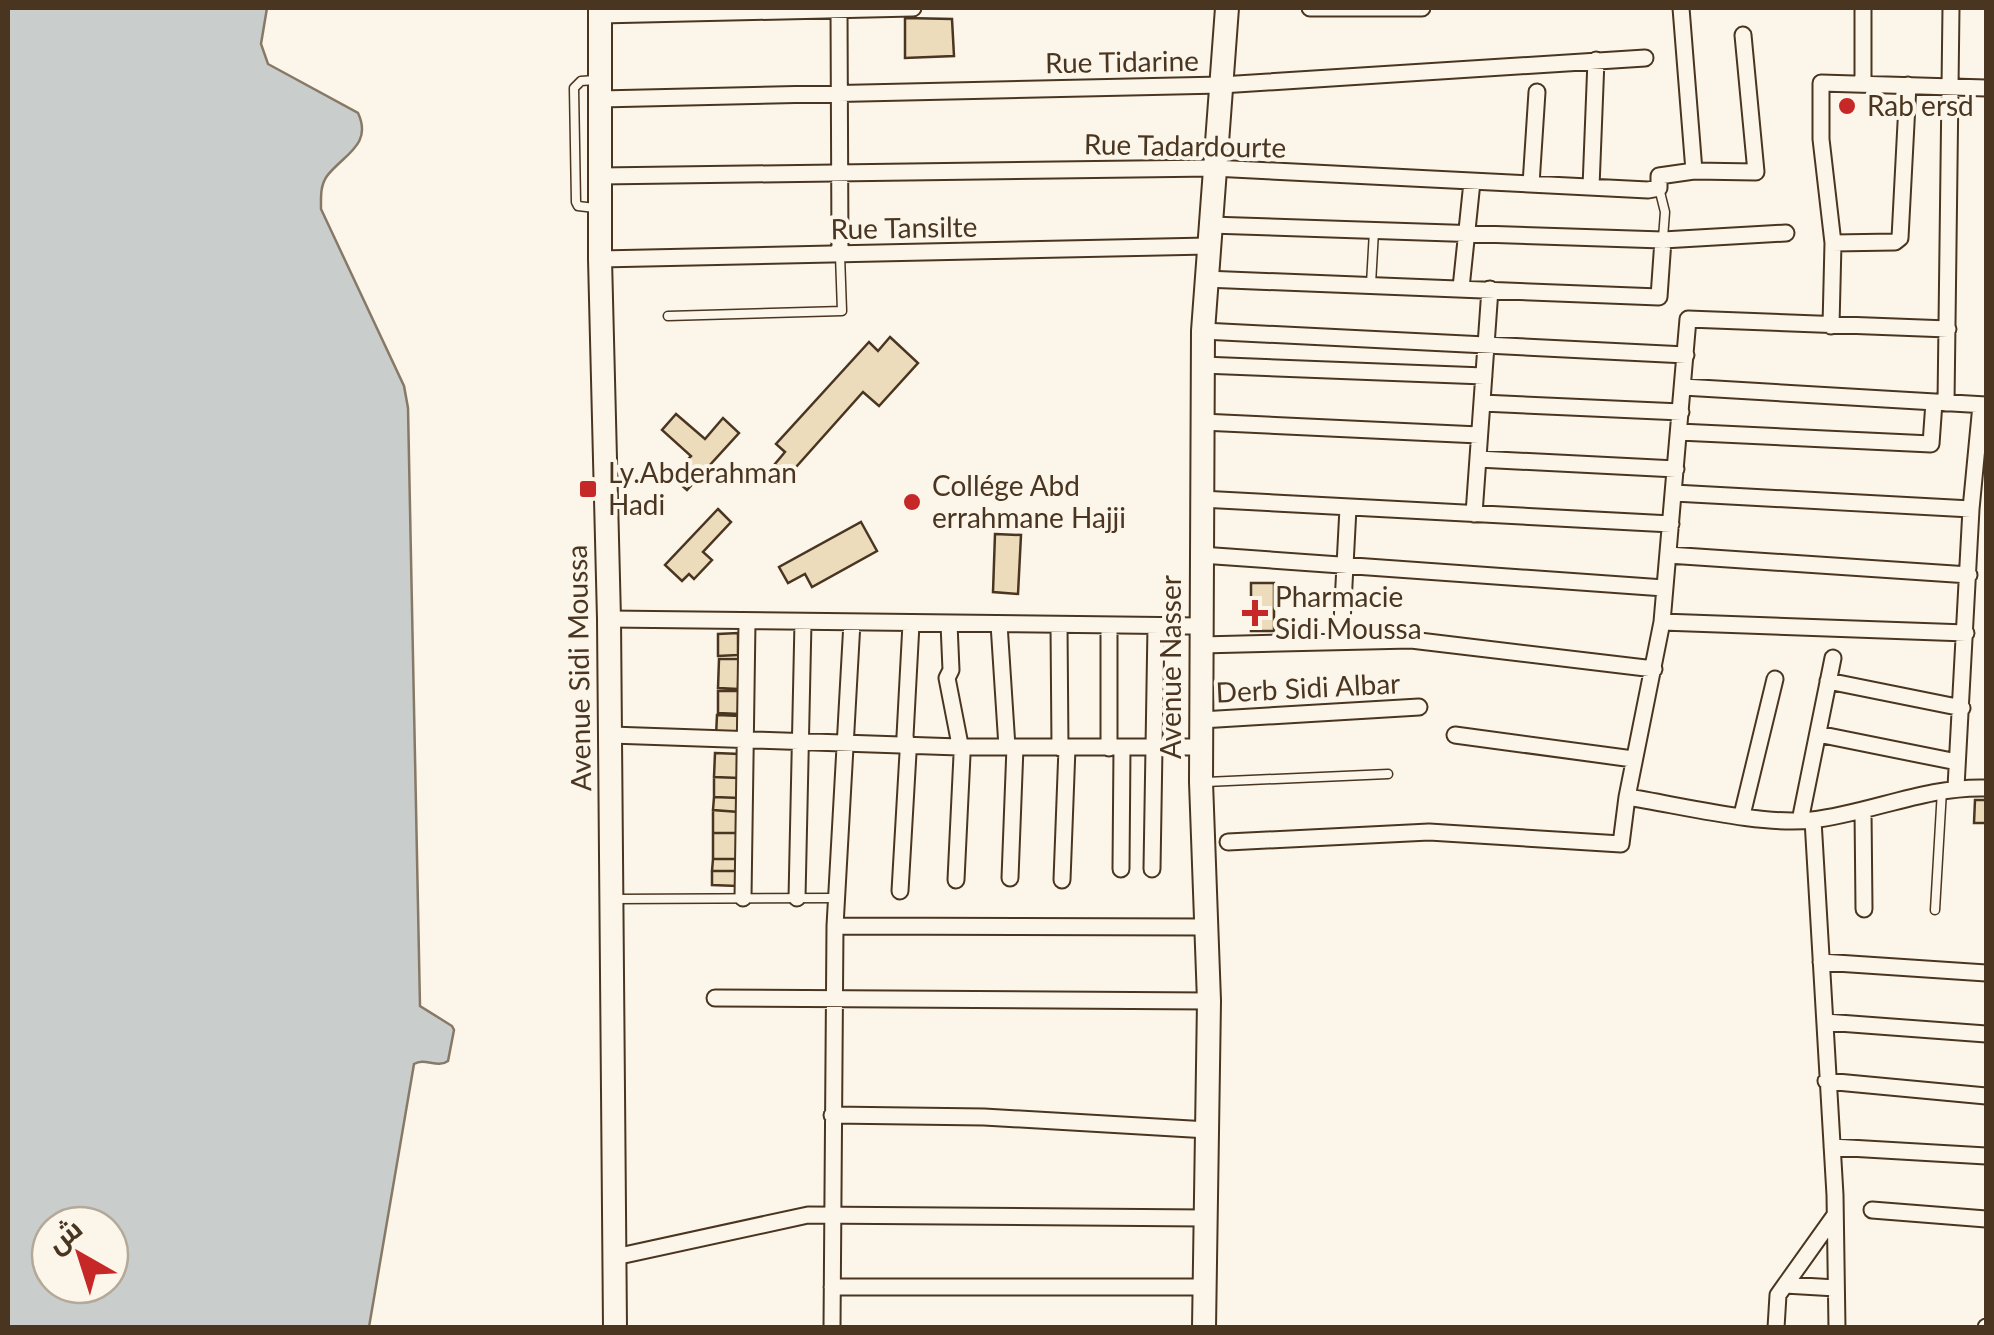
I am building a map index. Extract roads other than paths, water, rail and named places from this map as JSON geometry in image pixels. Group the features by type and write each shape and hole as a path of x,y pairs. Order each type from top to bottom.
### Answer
{"street":[{"path":"600,11 914,8"},
{"name":"Avenue Nasser","path":"1204,1328 1209,1002 1206,927 1217,842 1201,782 1202,364 1227,8"},
{"path":"1310,8 1422,8"},
{"path":"1681,8 1694,172"},
{"path":"1863,8 1863,84"},
{"path":"1679,432 1931,444 1948,329 1950,8"},
{"path":"838,9 840,254"},
{"name":"Avenue Sidi Moussa","path":"600,11 600,259 611,735 616,1328"},
{"name":"Rue Tadardourte","path":"600,176 1213,168 1658,188 1659,176 1756,172 1743,35"},
{"name":"Rue Tidarine","path":"600,89 838,94 1221,85 1645,58"},
{"path":"1591,187 1596,60"},
{"path":"1831,326 1834,243 1821,139 1821,83 1986,88"},
{"path":"1834,243 1895,242 1900,238 1908,85"},
{"path":"1531,184 1537,92"},
{"path":"1461,288 1472,182"},
{"name":"Rue Tansilte","path":"600,259 840,254 1209,235 1374,231 1663,240 1786,233"},
{"path":"1205,279 1659,298 1663,240"},
{"path":"1474,514 1490,289"},
{"path":"1217,842 1429,832 1621,844 1633,759 1662,622 1688,320 1948,329"},
{"path":"1203,331 1686,354"},
{"path":"1202,364 1484,376"},
{"path":"1683,386 1984,405 1971,509 1962,708 1957,762 1949,788"},
{"path":"1482,403 1681,412"},
{"path":"1202,422 1480,435"},
{"path":"1478,458 1676,469"},
{"path":"1674,493 1971,509"},
{"path":"1201,499 1671,524"},
{"path":"1340,642 1348,508"},
{"path":"1668,554 1969,575"},
{"path":"1201,555 1664,588"},
{"path":"609,620 1156,626 1201,635 1460,644 1654,669"},
{"path":"743,898 747,622"},
{"path":"797,898 802,622"},
{"path":"832,1328 834,926 852,622"},
{"path":"1662,622 1966,633"},
{"path":"900,890 910,624"},
{"path":"949,624 951,670 947,678 960,747 956,880"},
{"path":"999,624 1011,747 1010,878"},
{"path":"1060,625 1064,748 1062,880"},
{"path":"1109,625 1121,869"},
{"path":"1152,868 1156,626"},
{"path":"1833,658 1806,820 1825,1022 1837,1328"},
{"path":"1742,814 1775,679"},
{"path":"1828,681 1962,708"},
{"name":"Derb Sidi Albar","path":"1200,720 1419,707"},
{"path":"1818,734 1957,762"},
{"path":"611,735 960,747 1201,747"},
{"path":"1455,735 1633,759"},
{"path":"1628,797 1806,820 1949,788 1986,788"},
{"path":"1863,810 1864,909"},
{"path":"834,926 1206,927"},
{"path":"1821,962 1986,973"},
{"path":"715,998 1209,1002"},
{"path":"1825,1022 1986,1034"},
{"path":"1826,1082 1986,1096"},
{"path":"832,1115 984,1117 1208,1130"},
{"path":"1832,1146 1986,1156"},
{"path":"1872,1210 1986,1219"},
{"path":"615,1257 808,1215 1205,1218"},
{"path":"1776,1328 1778,1294 1835,1215"},
{"path":"1785,1286 1836,1288"},
{"path":"832,1287 1204,1287"}],"lane":[{"path":"600,89 581,80 574,88 576,202 584,208 600,208"},
{"path":"1658,188 1665,212 1663,240"},
{"path":"1371,284 1374,231"},
{"path":"668,316 842,311 840,254"},
{"path":"1201,782 1388,774"},
{"path":"1935,910 1949,788"},
{"path":"613,898 836,898"}],"place":[{"name":"Rab ersd","path":"1847,106"},
{"name":"Ly.Abderahman Hadi","path":"588,489"},
{"name":"Collége Abd errahmane Hajji","path":"912,502"},
{"name":"Pharmacie Sidi Moussa","path":"1255,613"}]}
